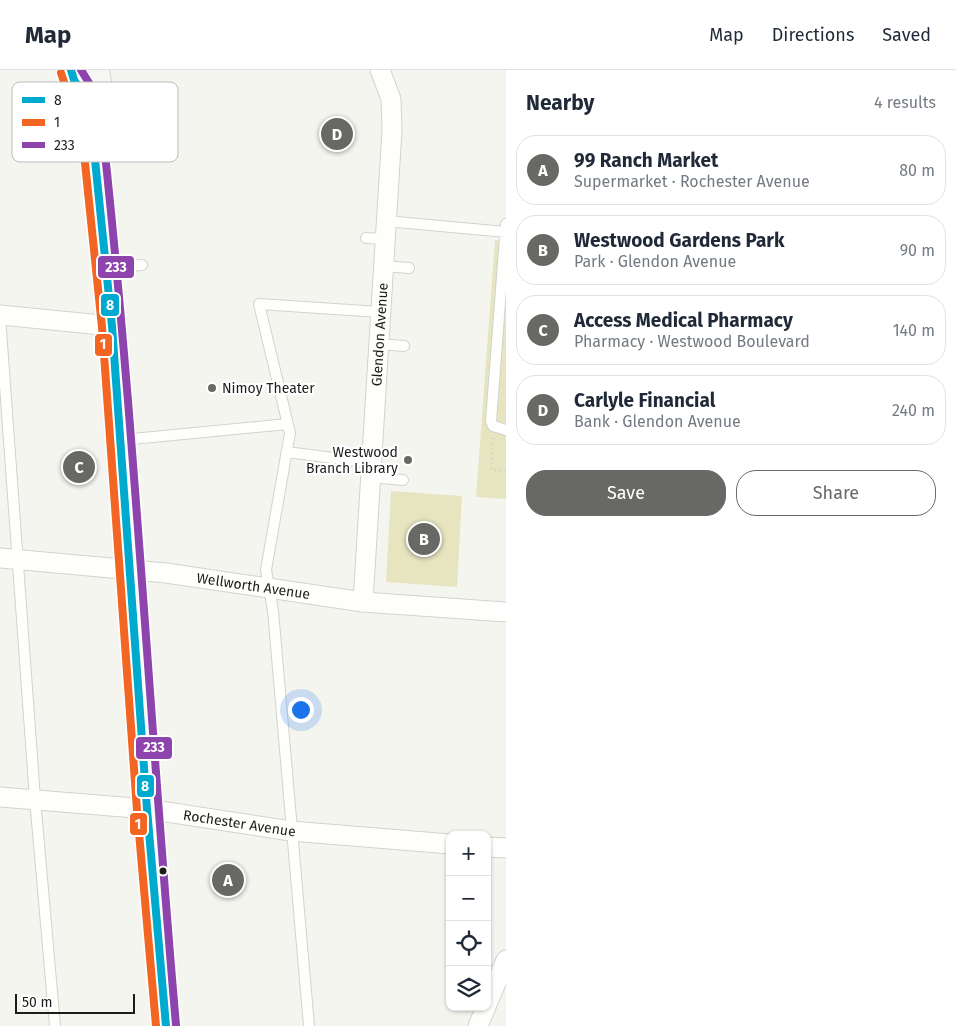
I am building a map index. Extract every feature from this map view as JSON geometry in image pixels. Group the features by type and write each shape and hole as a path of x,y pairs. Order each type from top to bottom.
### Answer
{"main road":[{"path":"71,70 75,82"},
{"path":"96,162 112,326 147,809 166,1026"}],"street":[{"name":"Glendon Avenue","path":"363,602 392,130 391,99 380,70"},
{"path":"0,315 112,326"},
{"name":"Wellworth Avenue","path":"8,558 130,569 363,602 506,612"},
{"name":"Rochester Avenue","path":"0,797 147,809 291,831 446,844"},
{"path":"491,847 506,848"},
{"path":"491,996 506,960"},
{"path":"478,1026 485,1011"}],"lane":[{"path":"366,238 386,230 505,229 503,299 491,421 495,428 506,430"},
{"path":"107,268 142,265"},
{"path":"383,266 409,268"},
{"path":"309,1026 270,588 266,570 290,433 260,304 380,312"},
{"path":"0,315 8,558 35,799 55,1026"},
{"path":"378,344 404,346"},
{"path":"121,440 288,424"},
{"path":"287,452 371,470 403,480"}],"path":[{"path":"495,428 492,470 506,470"}],"green space":[{"path":"495,240 506,241 506,499 476,497"},
{"path":"391,491 462,496 457,587 386,582"}],"transit line":[{"name":"8","path":"71,70 75,82"},
{"name":"233","path":"81,70 88,82"},
{"name":"1","path":"61,73 64,82"},
{"name":"1","path":"85,162 102,327 137,810 156,1026"},
{"name":"8","path":"95,162 112,326 147,809 166,1026"},
{"name":"233","path":"106,162 132,446 176,1025"}],"place":[{"name":"Carlyle Financial","path":"337,134"},
{"name":"Nimoy Theater","path":"212,388"},
{"name":"Westwood Branch Library","path":"408,460"},
{"name":"Access Medical Pharmacy","path":"79,467"},
{"name":"Westwood Gardens Park","path":"424,539"},
{"name":"99 Ranch Market","path":"228,880"}]}
